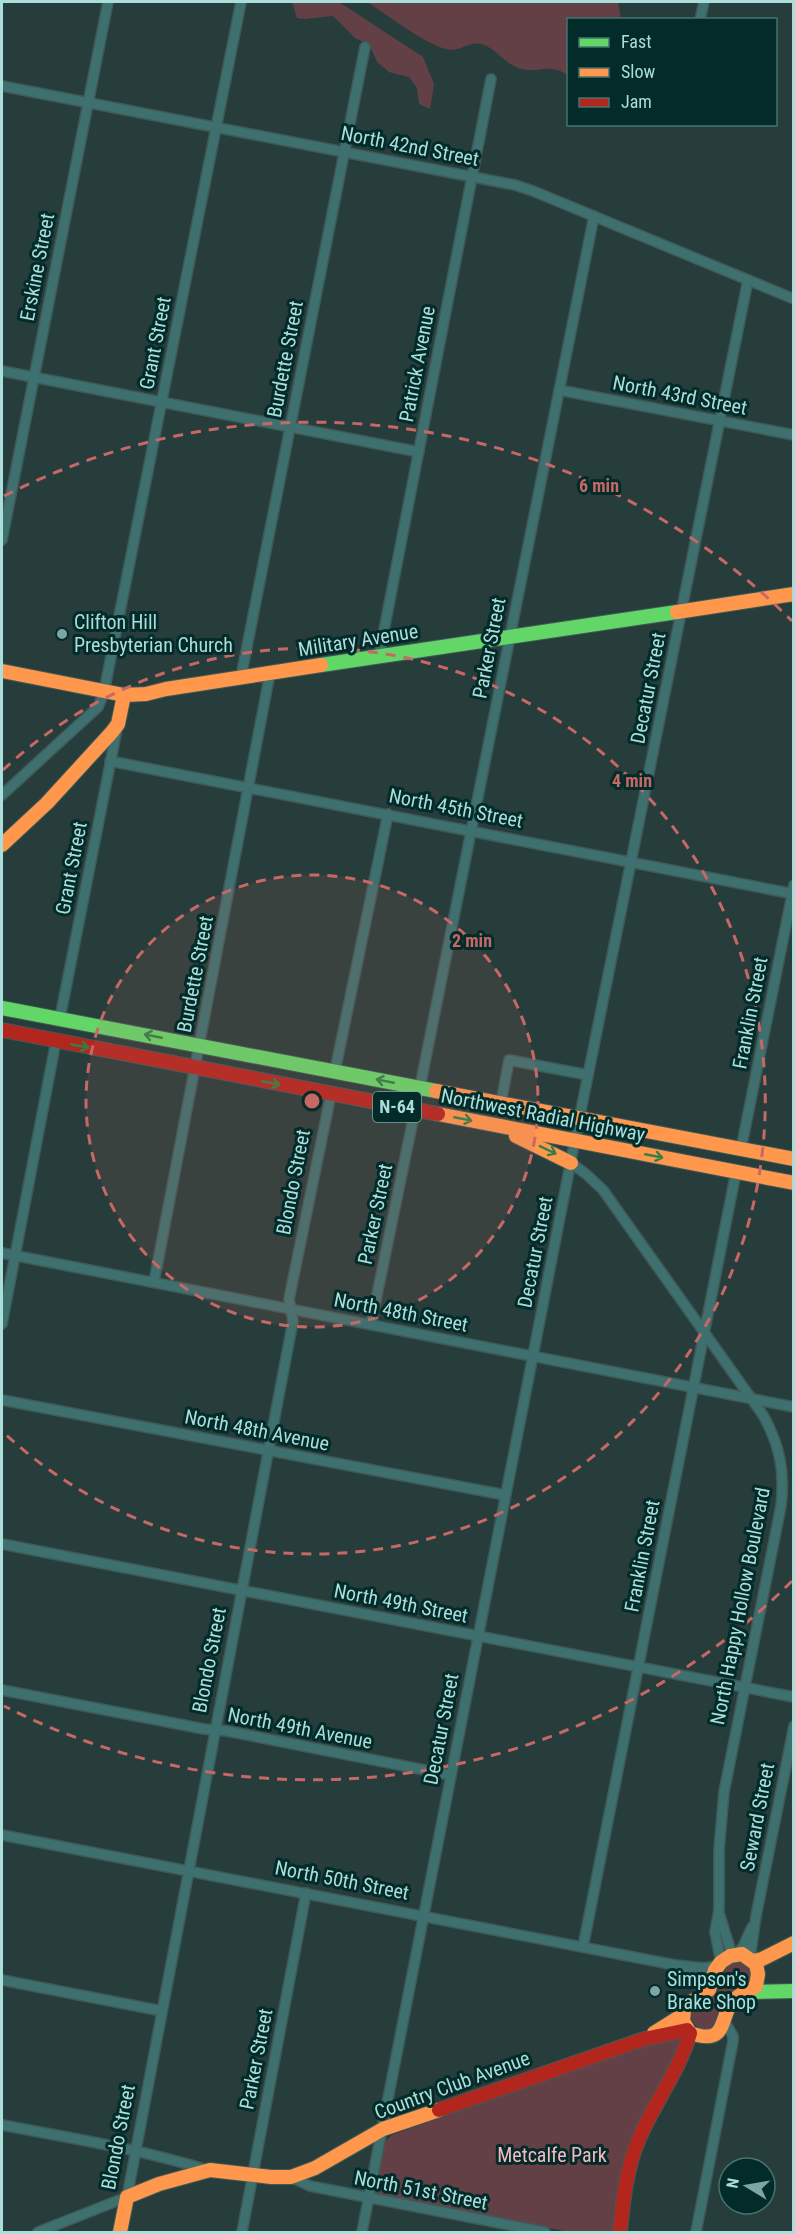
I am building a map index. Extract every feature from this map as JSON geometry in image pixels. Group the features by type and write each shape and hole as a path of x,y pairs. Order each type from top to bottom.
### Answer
{"main road":[{"name":"Military Avenue","path":"124,695 146,694 241,677 794,594"},
{"path":"2,671 124,695 118,724 46,803 2,845"},
{"name":"Northwest Radial Highway","path":"4,1008 794,1159"},
{"name":"Northwest Radial Highway","path":"2,1030 794,1183"},
{"path":"485,1124 550,1150 570,1163"},
{"path":"741,1963 762,1959 794,1943"},
{"path":"741,1963 794,1949"},
{"path":"670,2081 708,2036 722,2029 734,1999 751,1992 755,1986 741,1963"},
{"name":"Country Club Avenue","path":"127,2197 159,2184 210,2170 253,2175 291,2176 315,2168 383,2129 644,2038 678,2018 688,2004 741,1963"},
{"name":"North 50th Street","path":"741,1963 763,1979 794,1989"},
{"name":"North 50th Street","path":"751,1992 794,1989"},
{"path":"684,2010 683,2021 689,2032 708,2036"},
{"path":"620,2232 623,2197 633,2154 643,2129 670,2081 689,2032"},
{"name":"Country Club Avenue","path":"644,2038 689,2032"},
{"name":"Blondo Street","path":"120,2232 127,2197"}],"street":[{"name":"Erskine Street","path":"2,540 108,2"},
{"name":"Grant Street","path":"104,692 241,2"},
{"path":"700,18 704,2"},
{"name":"Burdette Street","path":"241,677 365,47"},
{"name":"Patrick Avenue","path":"379,656 491,79"},
{"name":"North 42nd Street","path":"2,86 472,176 534,191 794,299"},
{"name":"Parker Street","path":"420,1087 594,216"},
{"name":"Decatur Street","path":"362,2232 570,1163 748,280"},
{"path":"2,371 418,452"},
{"name":"North 43rd Street","path":"559,390 794,435"},
{"name":"Burdette Street","path":"153,1282 196,1068 270,673"},
{"path":"2,795 98,706 104,692"},
{"name":"Grant Street","path":"60,1018 118,724"},
{"name":"North 45th Street","path":"110,761 631,862 793,891"},
{"path":"335,1071 388,814"},
{"name":"Franklin Street","path":"741,1149 793,891"},
{"path":"2,1324 56,1041"},
{"path":"501,1103 509,1060 588,1075"},
{"name":"Blondo Street","path":"127,2197 293,1321 289,1299 331,1094"},
{"name":"Parker Street","path":"371,1324 415,1110"},
{"name":"North Happy Hollow Boulevard","path":"570,1163 603,1190 704,1331 763,1415 777,1442 782,1464 781,1506 727,1772 721,1813 719,1910 725,1937 741,1963"},
{"name":"Franklin Street","path":"583,1947 736,1172"},
{"name":"North 48th Street","path":"2,1253 794,1407"},
{"name":"North 48th Avenue","path":"2,1400 505,1495"},
{"name":"North 49th Street","path":"2,1544 794,1698"},
{"name":"North 49th Avenue","path":"2,1690 450,1775"},
{"name":"Seward Street","path":"741,1963 756,1916 794,1726"},
{"name":"North 50th Street","path":"2,1835 675,1965 704,1968 741,1963"},
{"name":"Parker Street","path":"242,2232 306,1893"},
{"name":"North 50th Street","path":"675,1965 692,1972 699,1978 702,1986 701,1995"},
{"path":"2,1980 162,2011"},
{"path":"696,2232 733,2036 725,2022"},
{"path":"708,2036 725,2040 730,2052"},
{"path":"2,2125 177,2160 210,2170"},
{"name":"North 51st Street","path":"291,2176 310,2186 529,2231 545,2232"},
{"name":"Country Club Avenue","path":"38,2232 127,2197"}],"green space":[{"path":"292,2 339,2 423,57 434,84 430,109 419,104 417,88 409,77 389,72 377,62 372,50 364,42 355,38 333,16 297,18"},
{"path":"367,2 618,2 621,18 567,18 567,74 554,69 530,70 516,67 481,44 451,50 437,46 416,35"},
{"path":"738,1961 750,1967 750,1979 725,1996 720,2004 717,2017 709,2029 699,2028 691,2017 693,2012 717,1994 727,1965"},
{"name":"Metcalfe Park","path":"680,2033 685,2040 649,2104 613,2232 569,2232 374,2194 384,2143 392,2135"}],"traffic: fast":[{"path":"321,665 677,612"},
{"path":"2,1008 436,1091"},
{"path":"751,1992 794,1991"}],"traffic: slow":[{"path":"677,612 794,594"},
{"path":"2,671 124,695 146,694 321,665"},
{"path":"2,845 47,803 112,732 118,724 124,695"},
{"path":"436,1091 794,1159"},
{"path":"438,1114 794,1183"},
{"path":"516,1136 571,1163"},
{"path":"753,1961 794,1943"},
{"path":"654,2033 678,2018 688,2004 709,1990 715,1970 721,1962 730,1956 742,1954 756,1964 758,1974 756,1986 732,2002 717,2033 711,2036 690,2033 683,2021 684,2010"},
{"path":"120,2232 127,2197 159,2184 210,2170 291,2177 315,2168 383,2129 439,2110"}],"traffic: jam":[{"path":"2,1030 438,1114"},
{"path":"439,2110 644,2039 687,2030"},
{"path":"620,2232 626,2186 634,2152 644,2127 679,2061 690,2033"}],"place":[{"name":"Clifton Hill Presbyterian Church","path":"62,634"},
{"name":"Simpson's Brake Shop","path":"655,1991"}]}
